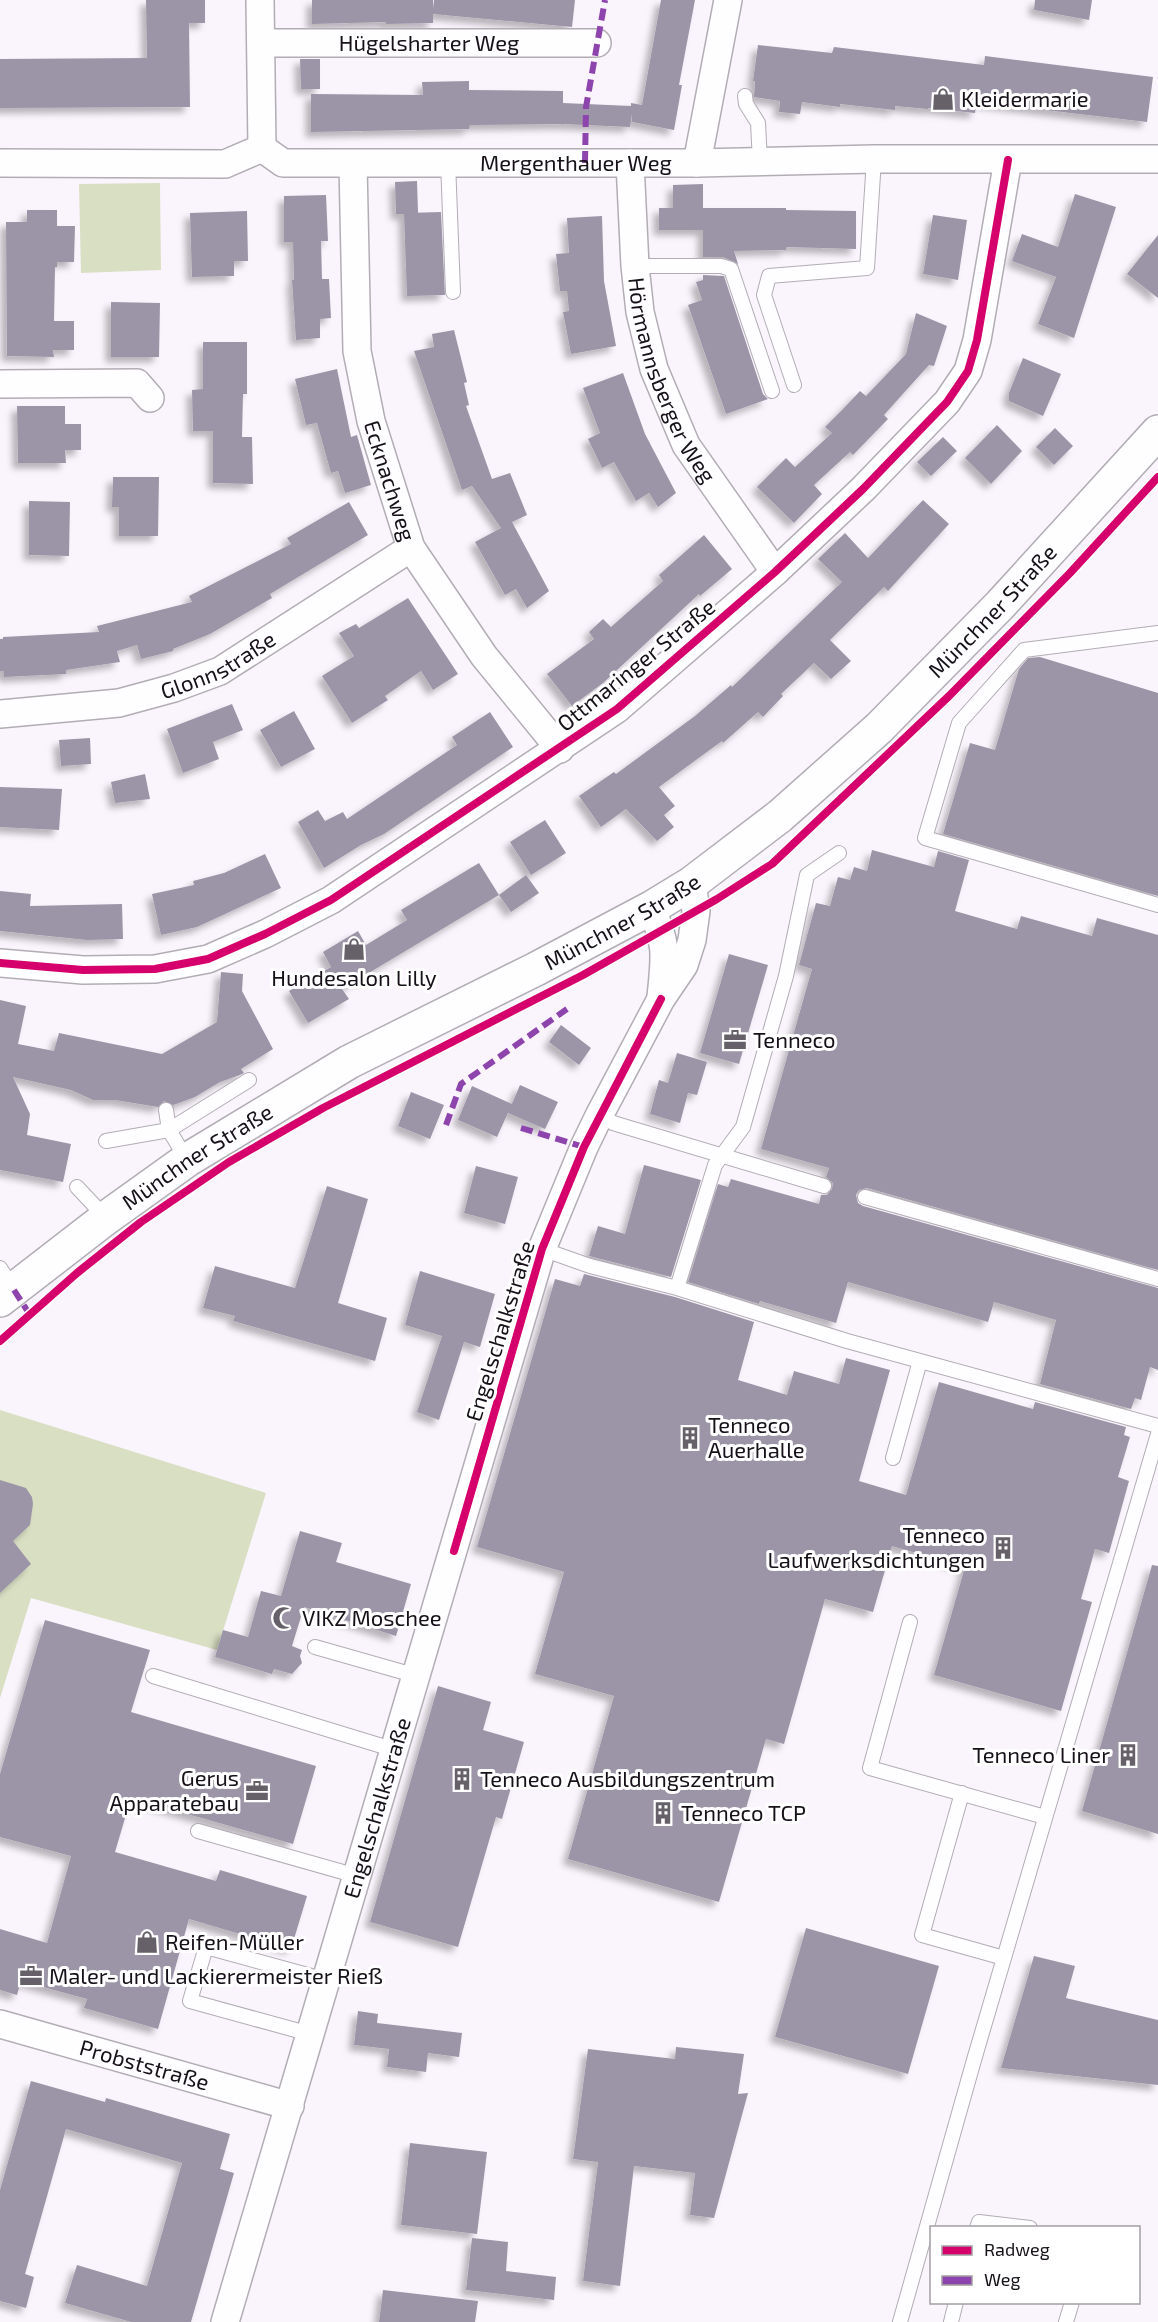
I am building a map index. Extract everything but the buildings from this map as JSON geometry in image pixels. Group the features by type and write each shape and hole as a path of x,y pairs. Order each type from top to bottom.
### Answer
{"main road":[{"name":"Münchner Straße","path":"5,1286 187,1160 349,1062 537,969 651,908 692,883 780,816 879,728 1001,604 1158,432"}],"street":[{"path":"0,162 225,164 262,148 260,0"},
{"path":"697,164 728,0"},
{"name":"Hügelsharter Weg","path":"261,43 597,43"},
{"name":"Mergenthauer Weg","path":"262,148 283,163 353,164 448,162 697,164 874,159 1158,159"},
{"name":"Ottmaringer Straße","path":"0,963 83,970 144,969 208,959 265,934 331,900 560,749 626,702 776,572 863,489 947,402 968,371 976,340 1008,160"},
{"name":"Hörmannsberger Weg","path":"630,163 635,266 640,312 654,369 686,445 776,572"},
{"name":"Ecknachweg","path":"353,164 357,351 371,421 411,548 484,656 560,749"},
{"path":"0,384 138,383 150,398"},
{"name":"Glonnstraße","path":"0,714 119,703 174,688 220,670 411,548"},
{"name":"Engelschalkstraße","path":"225,2322 542,1249 600,1114 661,999 684,965 692,940 696,911 692,883"},
{"name":"Engelschalkstraße","path":"651,908 662,931 666,954 661,999"},
{"name":"Probststraße","path":"0,2024 290,2106"}],"lane":[{"path":"745,96 746,104 758,123 760,162"},
{"path":"794,385 764,295 769,276 867,268 874,159"},
{"path":"448,162 453,292"},
{"path":"635,266 721,266 731,269 772,391"},
{"path":"1158,633 1024,650 959,723 925,838 1158,905"},
{"path":"677,1288 715,1166 743,1127 786,976 807,875 839,853"},
{"path":"106,1141 169,1130 249,1080"},
{"path":"166,1110 169,1130 187,1160"},
{"path":"600,1114 613,1123 824,1186"},
{"path":"78,1186 106,1218"},
{"path":"865,1197 1158,1279"},
{"path":"542,1249 590,1266 677,1288 847,1341 1158,1426"},
{"path":"893,1458 920,1361"},
{"path":"900,2322 974,2060 1158,1434"},
{"path":"910,1622 870,1768 1046,1817"},
{"path":"315,1647 417,1676"},
{"path":"153,1676 395,1750"},
{"path":"962,1794 922,1935 1004,1958"},
{"path":"198,1831 357,1875"},
{"path":"310,2034 190,2001 202,1958 206,1947 326,1980"},
{"path":"978,2226 979,2222 1013,2226"},
{"path":"951,2322 956,2304"},
{"path":"1066,2322 1071,2304"}],"green space":[{"path":"160,183 161,270 81,273 79,184"},
{"path":"0,1410 266,1493 217,1650 31,1598 0,1698"}],"marked path":[{"path":"585,163 586,107 605,0"},
{"path":"446,1125 461,1084 567,1009"},
{"path":"521,1128 584,1147"},
{"path":"14,1290 30,1315"}],"cycle path":[{"path":"0,963 83,970 155,969 208,959 265,934 331,900 617,709 775,572 863,489 947,402 968,371 977,340 1008,160"},
{"path":"0,1341 77,1273 141,1222 229,1162 323,1108 583,975 717,899 772,864 949,696 1070,573 1158,477"},
{"path":"454,1551 542,1249 584,1147 661,999"}],"place":[{"name":"Kleidermarie","path":"943,99"},
{"name":"Hundesalon Lilly","path":"354,949"},
{"name":"Tenneco","path":"735,1040"},
{"name":"Tenneco Auerhalle","path":"690,1438"},
{"name":"Tenneco Laufwerksdichtungen","path":"1003,1548"},
{"name":"VIKZ Moschee","path":"284,1618"},
{"name":"Tenneco Liner","path":"1128,1755"},
{"name":"Tenneco Ausbildungszentrum","path":"462,1779"},
{"name":"Gerus Apparatebau","path":"257,1791"},
{"name":"Tenneco TCP","path":"663,1813"},
{"name":"Reifen-Müller","path":"147,1942"},
{"name":"Maler- und Lackierermeister Rieß","path":"31,1976"}]}
